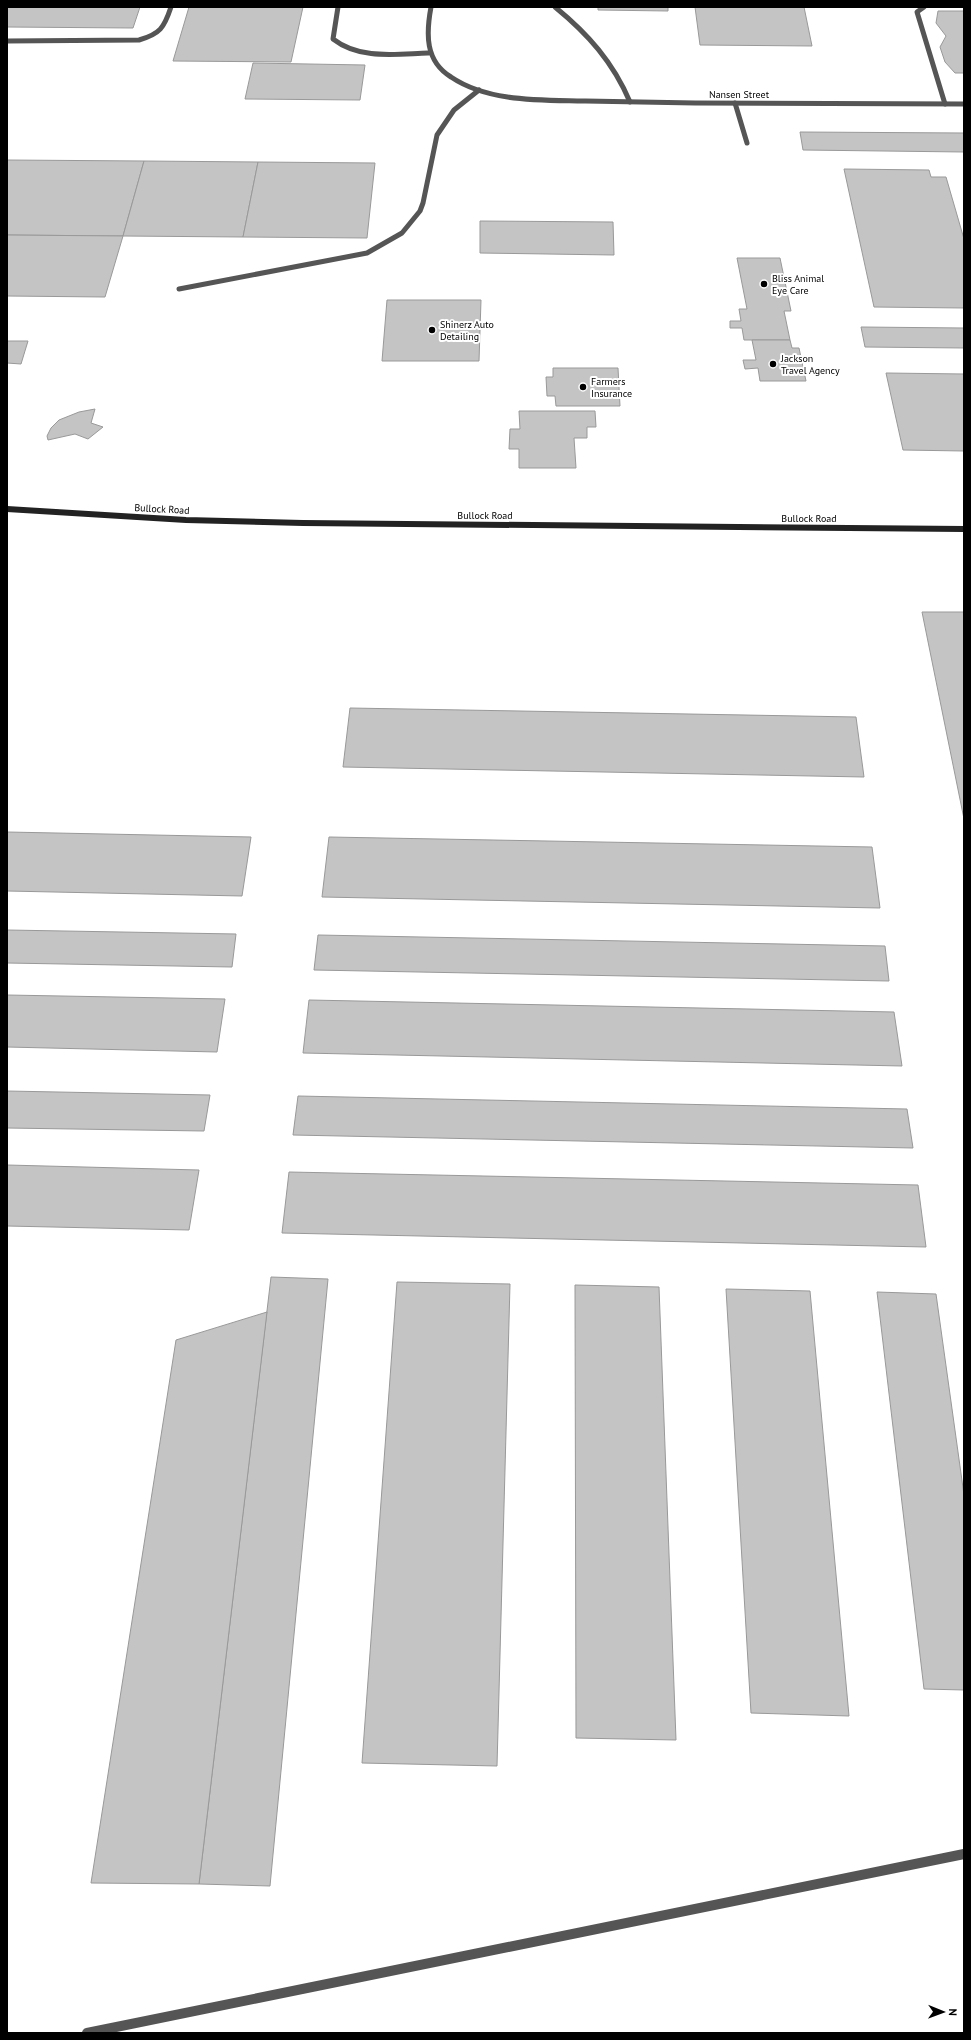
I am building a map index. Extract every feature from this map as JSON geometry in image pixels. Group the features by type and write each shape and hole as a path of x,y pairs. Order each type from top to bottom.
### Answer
{"street":[{"path":"7,41 139,40 154,36 161,32 171,7"},
{"path":"338,7 333,39 340,46 355,51 378,54 428,53 428,19 430,7"},
{"path":"555,7 578,25 604,53 625,88 630,102"},
{"path":"924,7 917,12 945,104"},
{"name":"Nansen Street","path":"428,53 433,61 450,78 479,90 514,97 630,102 964,104"},
{"path":"179,289 367,253 402,233 422,207 437,135 454,110 479,90"},
{"path":"735,103 747,143"},
{"name":"Bullock Road","path":"7,509 186,520 303,523 964,529"},
{"path":"87,2033 964,1854"}],"building":[{"path":"7,7 140,7 133,28 7,27"},
{"path":"189,7 303,7 291,62 173,61"},
{"path":"598,7 668,7 668,11 598,10"},
{"path":"695,7 804,7 812,46 700,45"},
{"path":"938,11 964,11 964,73 955,73 945,62 940,47 946,36 936,23"},
{"path":"253,63 365,65 360,100 245,99"},
{"path":"800,132 964,133 964,152 803,150"},
{"path":"7,160 144,161 123,236 7,235"},
{"path":"144,161 258,162 243,237 123,236"},
{"path":"258,162 375,163 367,238 243,237"},
{"path":"844,169 929,170 931,177 946,177 964,239 964,308 874,307"},
{"path":"480,221 613,222 614,255 480,253"},
{"path":"7,235 123,236 105,297 7,296"},
{"name":"Bliss Animal Eye Care","path":"737,258 780,258 791,311 784,311 790,340 744,340 742,328 730,328 730,321 741,321 739,309 747,309"},
{"name":"Shinerz Auto Detailing","path":"387,300 481,300 479,361 382,361"},
{"path":"861,327 964,328 964,348 865,347"},
{"name":"Jackson Travel Agency","path":"752,340 790,340 792,348 799,348 806,381 760,381 758,368 745,369 743,360 756,360"},
{"path":"7,341 28,341 21,364 7,363"},
{"name":"Farmers Insurance","path":"553,368 618,368 620,406 556,406 555,396 547,396 546,377 553,377"},
{"path":"886,373 964,374 964,451 903,450"},
{"path":"95,409 91,423 103,427 88,439 75,434 48,440 47,436 51,428 59,420 79,412"},
{"path":"519,411 595,411 596,427 587,427 587,438 574,438 576,468 519,468 519,449 509,449 510,429 520,429"},
{"path":"922,612 964,612 964,819"},
{"path":"350,708 856,717 864,777 343,767"},
{"path":"7,832 251,837 242,896 7,891"},
{"path":"329,837 872,847 880,908 322,897"},
{"path":"7,930 236,934 232,967 7,963"},
{"path":"318,935 885,946 889,981 314,970"},
{"path":"7,995 225,999 217,1052 7,1047"},
{"path":"309,1000 894,1012 902,1066 303,1053"},
{"path":"7,1091 210,1095 204,1131 7,1128"},
{"path":"298,1096 907,1109 913,1148 293,1135"},
{"path":"7,1165 199,1170 189,1230 7,1226"},
{"path":"289,1172 918,1185 926,1247 282,1233"},
{"path":"271,1277 328,1279 270,1886 199,1884"},
{"path":"397,1282 510,1284 497,1766 362,1763"},
{"path":"575,1285 659,1287 676,1740 576,1738"},
{"path":"726,1289 810,1291 849,1716 751,1713"},
{"path":"877,1292 936,1294 964,1495 964,1690 924,1689"},
{"path":"267,1312 199,1884 91,1883 176,1340"}],"place":[{"name":"Bliss Animal Eye Care","path":"764,284"},
{"name":"Shinerz Auto Detailing","path":"432,330"},
{"name":"Jackson Travel Agency","path":"773,364"},
{"name":"Farmers Insurance","path":"583,387"}]}
